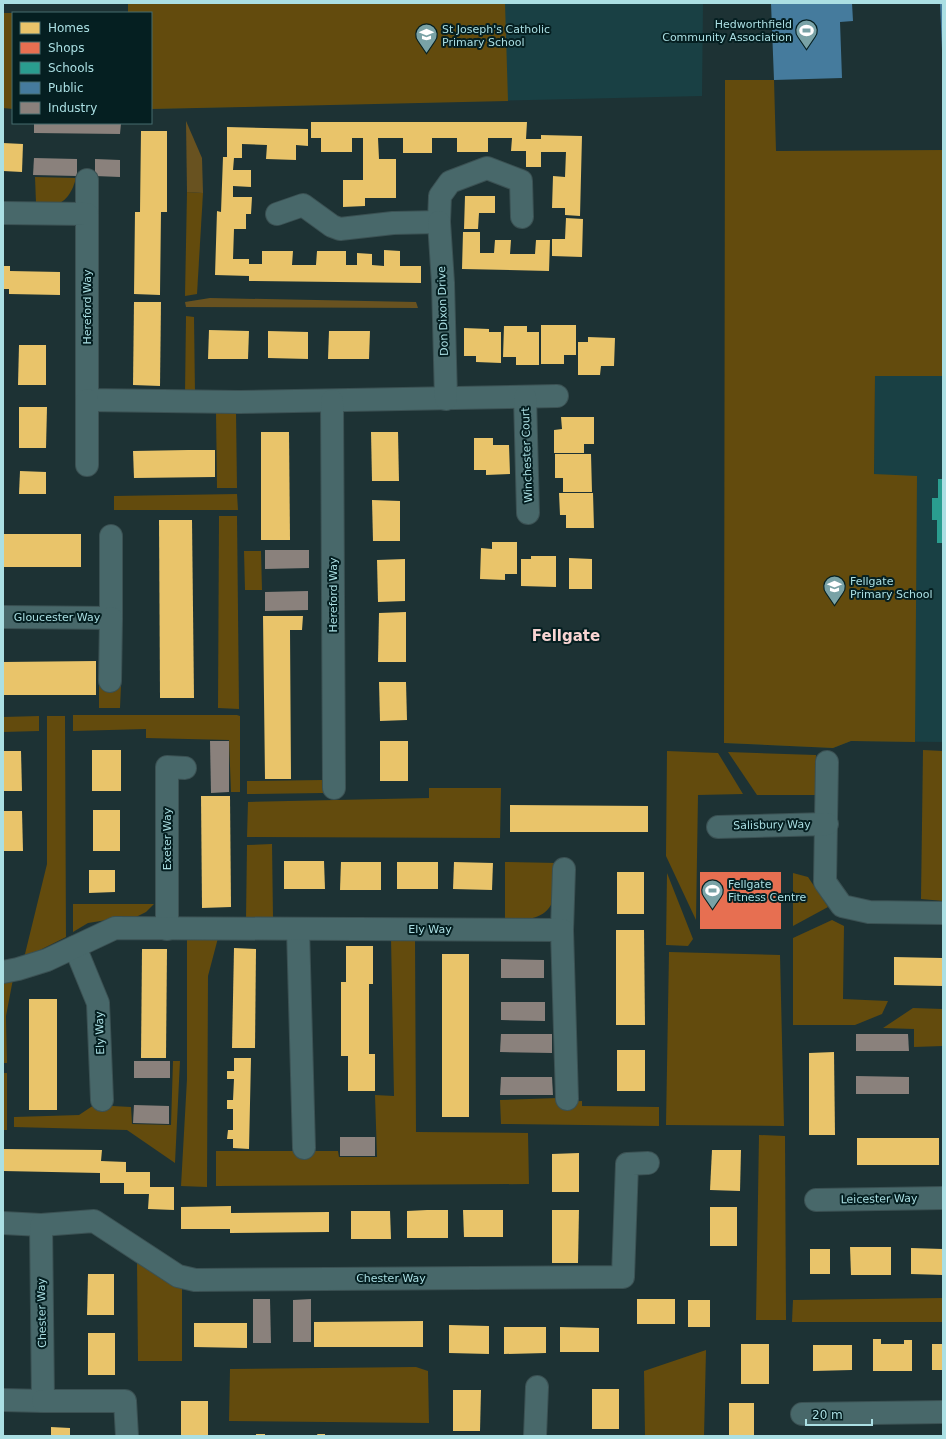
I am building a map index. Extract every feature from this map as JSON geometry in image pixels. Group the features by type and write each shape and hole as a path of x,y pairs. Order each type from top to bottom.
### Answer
{"street":[{"name":"Don Dixon Drive","path":"446,399 443,284 438,222 440,196 450,182 487,168 521,181 522,217"},
{"name":"Hereford Way","path":"87,180 87,465"},
{"path":"276,214 303,205 332,226 340,229 393,222 438,222"},
{"path":"3,213 87,214"},
{"name":"Winchester Court","path":"446,399 557,396"},
{"name":"Winchester Court","path":"525,397 528,513"},
{"path":"87,400 239,402 446,399"},
{"name":"Hereford Way","path":"332,401 334,788"},
{"name":"Gloucester Way","path":"110,681 111,536"},
{"name":"Gloucester Way","path":"3,617 111,618"},
{"name":"Salisbury Way","path":"827,762 825,882 842,906 869,912 943,913"},
{"name":"Exeter Way","path":"167,928 167,767 185,768"},
{"name":"Salisbury Way","path":"718,827 827,824"},
{"path":"564,869 562,930 566,1099"},
{"name":"Ely Way","path":"3,972 47,960 115,928 562,930"},
{"path":"298,929 304,1148"},
{"name":"Ely Way","path":"75,947 98,1003 102,1100"},
{"name":"Chester Way","path":"3,1223 41,1225 94,1221 178,1276 195,1280 623,1277 627,1164 648,1163"},
{"name":"Leicester Way","path":"816,1200 943,1198"},
{"name":"Chester Way","path":"41,1225 43,1401"},
{"path":"535,1436 537,1388"},
{"path":"3,1400 125,1401 127,1436"},
{"path":"802,1414 943,1412"}],"shaded area":[{"name":"St Joseph's Catholic Primary School","path":"128,3 703,3 702,96 152,109 152,12 128,12"},
{"name":"St Joseph's Catholic Primary School","path":"128,3 505,3 508,101 152,109 152,12 128,12"},
{"path":"3,13 12,13 12,109 3,108"},
{"path":"725,80 774,80 776,151 943,150 943,376 875,376 874,474 917,476 915,742 851,741 833,748 724,743"},
{"path":"186,121 202,158 203,193 187,192"},
{"path":"35,177 76,178 68,196 57,204 50,205 36,203"},
{"path":"187,192 203,193 197,294 185,296"},
{"path":"210,298 416,302 418,308 186,307 185,302"},
{"path":"186,316 194,317 195,395 185,394"},
{"name":"Fellgate Primary School","path":"875,376 943,376 943,742 851,741 833,748 724,743 874,474"},
{"path":"216,412 236,412 237,488 217,488"},
{"path":"237,494 238,510 114,510 114,496"},
{"path":"219,516 237,516 239,709 218,708"},
{"path":"244,551 261,551 262,590 245,590"},
{"path":"99,633 105,647 104,686 121,685 120,708 99,708"},
{"path":"73,715 240,716 240,792 231,792 229,740 146,738 146,729 73,731"},
{"path":"39,716 39,731 3,732 3,717"},
{"path":"47,716 65,716 66,937 24,958 47,864"},
{"path":"923,750 943,751 943,901 921,899"},
{"path":"667,751 718,753 743,794 698,795 696,920 666,856"},
{"path":"728,752 816,755 815,795 757,795"},
{"path":"323,780 323,793 247,794 247,781"},
{"path":"429,788 501,788 500,838 247,837 248,802 429,798"},
{"path":"272,844 273,918 246,919 247,845"},
{"path":"505,862 557,863 555,895 552,904 542,914 529,919 505,919"},
{"path":"667,873 693,939 688,946 666,945"},
{"path":"793,873 808,877 828,907 793,926"},
{"path":"73,904 154,904 146,912 134,918 113,919 88,923 73,932"},
{"path":"832,920 844,926 843,999 888,1001 882,1014 855,1025 793,1025 793,938"},
{"path":"187,938 218,938 208,976 207,1187 181,1186 187,1079"},
{"path":"391,938 415,938 416,1132 528,1133 529,1184 216,1186 216,1151 338,1151 339,1157 377,1157 375,1095 394,1096"},
{"path":"669,952 780,955 784,1126 666,1125"},
{"path":"3,979 13,979 6,1016 7,1063 3,1063"},
{"path":"913,1008 943,1009 943,1046 914,1047 914,1029 883,1028"},
{"path":"173,1061 180,1061 175,1163 127,1130 14,1127 14,1117 79,1115 94,1105 131,1107 132,1124 171,1125"},
{"path":"3,1073 7,1073 7,1130 3,1130"},
{"path":"557,1098 557,1102 582,1101 582,1106 659,1107 659,1126 501,1124 500,1100"},
{"path":"759,1135 785,1136 786,1320 756,1320"},
{"path":"137,1261 182,1289 182,1361 138,1361"},
{"path":"943,1298 943,1322 792,1322 793,1300"},
{"path":"706,1350 704,1436 645,1436 644,1371"},
{"path":"416,1367 428,1371 429,1423 229,1421 230,1369"}],"building: Homes":[{"path":"311,122 527,122 526,139 541,139 541,135 582,136 580,216 565,215 565,208 552,208 553,176 565,177 566,152 541,152 541,167 526,167 526,151 511,151 512,138 488,138 488,152 457,152 457,138 432,138 432,153 403,153 403,138 378,138 379,159 396,159 396,198 365,198 365,206 343,207 343,180 363,180 363,138 352,138 352,152 321,152 321,138 311,138"},
{"path":"227,127 308,129 308,146 296,145 296,160 266,159 267,145 242,144 242,158 234,158 233,170 251,170 251,187 233,186 233,197 252,197 251,214 246,214 246,229 234,229 233,259 249,259 249,264 262,264 262,251 293,251 292,265 316,265 317,251 346,251 346,265 357,265 357,253 372,254 372,265 384,266 384,250 400,251 400,266 421,266 421,283 249,281 249,276 215,275 217,211 221,212 223,157 227,157"},
{"path":"141,131 167,131 167,212 161,212 160,295 134,294 135,212 140,212"},
{"path":"3,143 23,144 22,172 3,171"},
{"path":"465,196 495,196 495,213 479,213 478,229 464,229"},
{"path":"566,218 583,219 582,257 552,256 552,239 565,239"},
{"path":"463,232 480,232 480,253 494,253 495,240 511,240 510,254 535,254 536,240 550,240 549,271 462,269"},
{"path":"3,266 10,266 10,271 60,272 60,295 9,294 9,289 3,289"},
{"path":"134,302 161,302 160,386 133,385"},
{"path":"541,325 576,325 576,355 564,355 564,364 541,364"},
{"path":"504,326 527,326 527,332 539,332 539,365 516,365 516,357 503,357"},
{"path":"464,328 489,329 489,332 501,332 501,363 476,362 476,356 464,356"},
{"path":"209,330 249,331 248,359 208,359"},
{"path":"268,331 308,332 308,359 268,358"},
{"path":"329,331 370,331 369,359 328,359"},
{"path":"588,337 615,338 614,366 601,366 600,375 578,375 578,342 588,342"},
{"path":"19,345 46,345 46,385 18,385"},
{"path":"19,407 47,407 46,448 19,448"},
{"path":"561,417 594,417 594,444 584,444 584,453 554,453 554,430 562,429"},
{"path":"261,432 289,432 290,540 261,540"},
{"path":"371,432 398,432 399,481 372,481"},
{"path":"474,438 493,438 493,445 509,445 510,474 486,475 486,470 474,470"},
{"path":"215,450 215,477 134,478 133,451"},
{"path":"555,454 591,454 592,492 563,492 563,478 555,478"},
{"path":"20,471 46,472 46,494 19,494"},
{"path":"559,493 593,493 594,528 566,528 566,515 560,515"},
{"path":"372,500 400,501 400,541 373,541"},
{"path":"159,520 192,520 194,698 160,698"},
{"path":"3,534 81,534 81,567 3,567"},
{"path":"492,542 517,542 517,574 505,574 505,580 480,579 481,548 492,549"},
{"path":"531,556 556,556 556,587 521,586 521,559 531,559"},
{"path":"569,558 592,559 592,589 569,589"},
{"path":"405,559 405,601 378,602 377,560"},
{"path":"406,612 406,662 378,662 379,613"},
{"path":"263,616 303,616 302,630 290,630 291,779 265,779"},
{"path":"96,661 96,695 3,695 3,662"},
{"path":"379,682 406,682 407,720 380,721"},
{"path":"380,741 408,741 408,781 380,781"},
{"path":"92,750 121,750 121,791 92,791"},
{"path":"3,751 21,751 22,791 3,791"},
{"path":"201,796 230,796 231,907 202,908"},
{"path":"510,805 648,806 648,832 510,832"},
{"path":"93,810 120,810 120,851 93,851"},
{"path":"3,811 22,811 23,851 3,851"},
{"path":"284,861 324,861 325,889 284,889"},
{"path":"341,862 381,862 381,890 340,890"},
{"path":"397,862 438,862 438,889 397,889"},
{"path":"454,862 493,863 492,890 453,889"},
{"path":"89,870 115,870 115,892 89,893"},
{"path":"617,872 644,872 644,914 617,914"},
{"path":"616,930 644,930 645,1025 616,1025"},
{"path":"346,946 373,946 373,984 369,984 369,1054 375,1054 375,1091 348,1091 348,1056 341,1056 341,982 346,982"},
{"path":"234,948 256,949 255,1048 232,1048"},
{"path":"142,949 167,949 166,1058 141,1058"},
{"path":"442,954 469,954 469,1117 442,1117"},
{"path":"894,957 943,958 943,986 894,985"},
{"path":"29,999 57,999 57,1110 29,1110"},
{"path":"617,1050 645,1050 645,1091 617,1091"},
{"path":"834,1052 835,1135 809,1135 809,1053"},
{"path":"234,1058 251,1058 249,1149 233,1148 233,1139 227,1139 228,1130 233,1130 233,1109 227,1109 227,1100 233,1100 234,1079 227,1079 227,1071 234,1071"},
{"path":"857,1138 939,1138 939,1165 857,1165"},
{"path":"3,1149 102,1150 101,1161 126,1162 126,1172 150,1172 150,1187 174,1187 174,1210 148,1209 149,1194 124,1194 124,1183 100,1183 100,1173 3,1171"},
{"path":"712,1150 741,1150 740,1191 710,1190"},
{"path":"579,1153 579,1192 552,1192 552,1154"},
{"path":"231,1206 231,1213 329,1212 329,1232 230,1233 230,1229 181,1229 181,1207"},
{"path":"710,1207 737,1207 737,1246 710,1246"},
{"path":"448,1210 448,1238 407,1238 407,1211"},
{"path":"463,1210 503,1210 503,1237 464,1237"},
{"path":"552,1210 579,1210 578,1263 552,1263"},
{"path":"351,1211 390,1211 391,1239 351,1239"},
{"path":"850,1247 891,1247 891,1275 851,1275"},
{"path":"911,1248 943,1249 943,1275 911,1274"},
{"path":"810,1249 830,1249 830,1274 810,1274"},
{"path":"88,1274 114,1274 114,1315 87,1315"},
{"path":"637,1299 675,1299 675,1324 637,1324"},
{"path":"688,1300 710,1300 710,1327 688,1327"},
{"path":"423,1321 423,1347 314,1347 314,1322"},
{"path":"194,1323 247,1323 247,1348 194,1347"},
{"path":"449,1325 489,1326 489,1354 449,1353"},
{"path":"504,1327 546,1327 546,1353 504,1354"},
{"path":"560,1327 599,1328 599,1352 560,1352"},
{"path":"88,1333 115,1333 115,1375 88,1375"},
{"path":"873,1339 881,1339 881,1344 904,1344 904,1340 912,1340 912,1371 873,1371"},
{"path":"741,1344 769,1344 769,1384 741,1384"},
{"path":"932,1344 943,1344 943,1370 932,1370"},
{"path":"813,1345 852,1345 852,1370 813,1371"},
{"path":"592,1389 619,1389 619,1429 592,1429"},
{"path":"453,1390 481,1390 480,1431 453,1431"},
{"path":"181,1401 208,1401 208,1436 181,1436"},
{"path":"729,1403 754,1403 754,1436 729,1436"},
{"path":"51,1427 70,1428 70,1436 51,1436"},
{"path":"256,1434 265,1434 265,1436 256,1436"},
{"path":"317,1434 325,1434 325,1436 318,1436"}],"building: Shops":[{"path":"700,872 781,872 781,929 700,929"}],"building: Schools":[{"path":"938,479 943,479 943,543 937,543 937,520 932,520 932,498 938,498"}],"building: Public":[{"name":"Hedworthfield Community Association","path":"771,3 852,3 853,21 840,22 842,78 774,80"},
{"path":"940,3 943,3 943,50 942,50"}],"building: Industry":[{"path":"34,124 121,124 120,134 34,133"},
{"path":"34,158 77,159 77,176 33,175"},
{"path":"95,159 120,160 120,177 95,176"},
{"path":"265,550 309,550 309,568 265,569"},
{"path":"308,591 308,610 265,611 265,592"},
{"path":"210,741 229,741 229,792 211,793"},
{"path":"501,959 544,960 544,978 501,978"},
{"path":"501,1002 545,1002 545,1021 501,1020"},
{"path":"501,1034 552,1034 552,1053 500,1052"},
{"path":"856,1034 908,1034 909,1051 856,1051"},
{"path":"134,1061 170,1061 170,1078 134,1078"},
{"path":"856,1076 909,1077 909,1094 856,1094"},
{"path":"501,1077 552,1077 553,1095 500,1095"},
{"path":"134,1105 169,1106 169,1124 133,1123"},
{"path":"340,1137 375,1137 375,1156 340,1156"},
{"path":"253,1299 270,1299 271,1343 253,1343"},
{"path":"311,1299 311,1342 293,1342 293,1300"}],"place":[{"name":"Hedworthfield Community Association","path":"807,50"},
{"name":"St Joseph's Catholic Primary School","path":"427,54"},
{"name":"Fellgate Primary School","path":"834,606"},
{"name":"Fellgate Fitness Centre","path":"713,910"}],"district":[{"name":"Fellgate","path":"566,636"}]}
